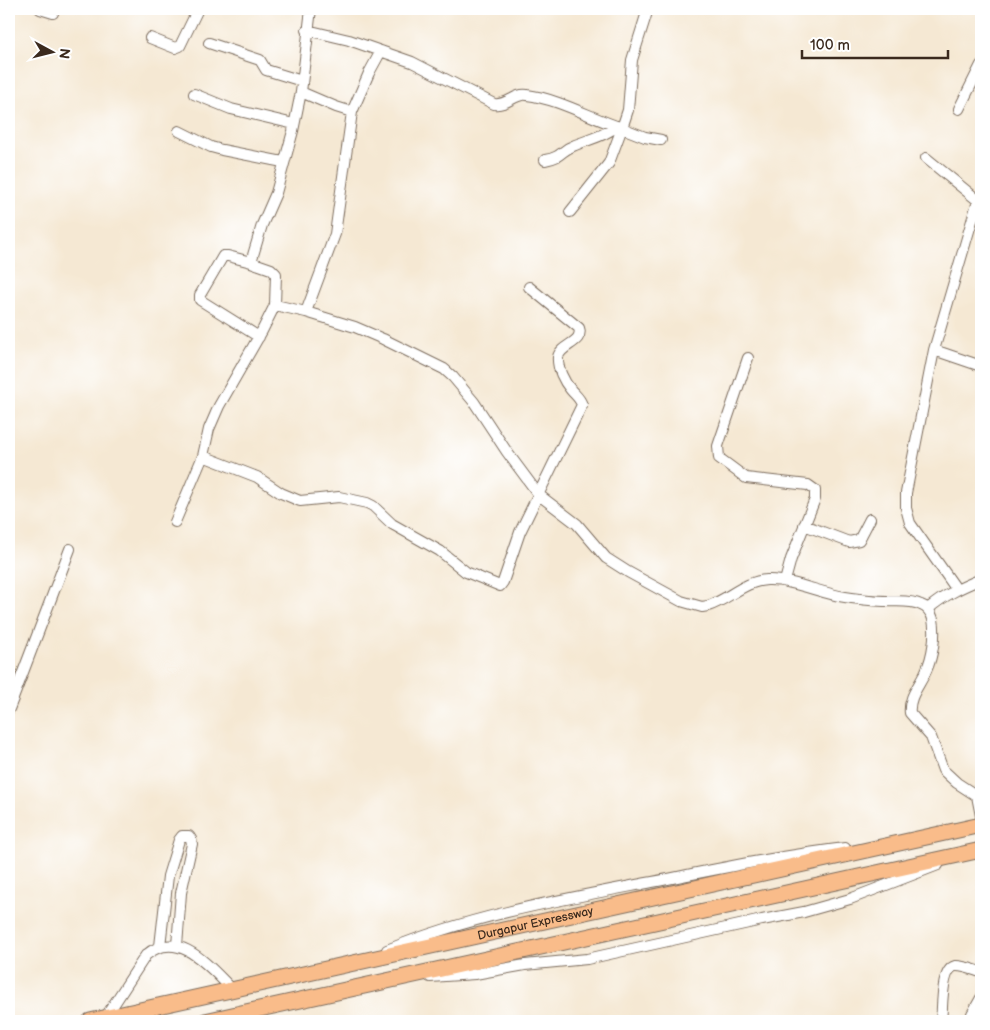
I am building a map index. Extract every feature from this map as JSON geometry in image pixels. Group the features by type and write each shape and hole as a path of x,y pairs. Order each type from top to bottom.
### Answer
{"highway":[{"name":"Durgapur Expressway","path":"97,1020 981,825"},
{"name":"Durgapur Expressway","path":"205,1021 981,850"}],"street":[{"path":"40,9 53,13"},
{"path":"150,38 175,48 180,46 198,9"},
{"path":"251,262 262,225 276,193 294,124 302,86 307,30 311,9"},
{"path":"570,212 609,163 620,127 628,110 632,60 648,9"},
{"path":"307,30 349,40 412,62 494,104 504,104 516,96 526,94 580,111 645,137 661,140"},
{"path":"209,43 260,60 266,70 352,112"},
{"path":"306,312 335,234 352,112 381,51"},
{"path":"958,109 981,65"},
{"path":"194,94 231,109 294,124"},
{"path":"545,160 558,157 569,147 597,138 620,127"},
{"path":"179,131 222,150 283,162"},
{"path":"926,158 981,202 976,208 934,350 906,493 906,508 910,523 957,590"},
{"path":"175,522 202,456 209,429 219,406 259,337 275,305 276,274 270,269 251,262 223,256 200,295 200,300 259,337"},
{"path":"202,456 257,477 282,493 300,500 339,498 367,503 373,506 392,524 440,551 466,572 499,586 503,582 520,532 581,410 582,402 563,378 558,359 560,352 578,338 580,331 576,325 529,287"},
{"path":"275,305 306,312 383,338 444,369 474,402 507,452 539,495 577,524 606,558 628,572 689,604 702,607 708,606 754,582 766,580 785,582 811,590 843,596 913,602 928,609 932,616 934,632 931,657 927,670 912,698 910,713 931,737 943,770 957,783 979,794 981,816"},
{"path":"934,350 981,366"},
{"path":"748,358 718,446 717,454 722,461 746,478 812,487 816,494 791,559 785,582"},
{"path":"804,525 849,542 855,542 859,540 870,519"},
{"path":"9,709 70,550"},
{"path":"928,609 937,601 981,579"},
{"path":"160,946 165,897 174,852 180,838 185,836 191,839 192,844 180,898 177,946"},
{"path":"389,979 475,974 524,965 587,959 804,912 859,896 964,854"},
{"path":"165,897 180,898"},
{"path":"97,1020 139,963 152,949 160,946 177,946 196,955 232,990"},
{"path":"941,1021 943,987 951,968 956,966 981,972"},
{"path":"970,1021 974,1008 981,998"}]}
